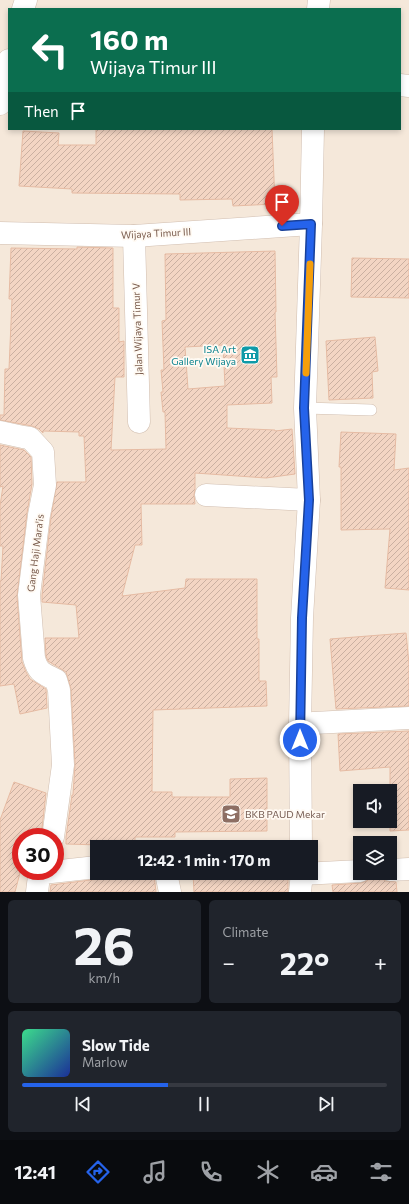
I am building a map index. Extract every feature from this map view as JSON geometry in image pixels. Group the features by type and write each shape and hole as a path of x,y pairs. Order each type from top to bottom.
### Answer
{"street":[{"path":"0,104 8,65"},
{"path":"301,840 300,725 302,618 309,500 304,408 313,130"},
{"name":"Wijaya Timur III","path":"0,233 134,236 311,224"},
{"name":"Jalan Wijaya Timur V","path":"134,236 139,422"},
{"name":"Gang Haji Mara'is","path":"0,432 22,438 30,438 43,452 45,485 39,515 29,595 34,658 36,665 38,670 56,680 59,690 63,765 55,828"},
{"path":"206,495 309,500"},
{"path":"300,725 409,718"},
{"path":"64,870 90,868"},
{"path":"397,870 409,869"},
{"path":"318,872 353,871"},
{"path":"37,892 38,880"},
{"path":"167,880 170,892"},
{"path":"300,892 301,880"}],"lane":[{"path":"304,408 371,410"}],"shaded area":[{"path":"0,0 409,0 409,892 0,892"}],"building":[{"path":"96,130 272,130 275,204 233,206 232,199 180,200 180,194 72,193 72,189 19,186 23,131 59,133 58,145 96,145"},
{"path":"11,248 113,248 113,308 119,308 119,342 124,341 124,377 115,377 111,450 166,449 165,412 163,412 161,392 163,392 161,370 164,370 162,321 166,320 165,254 275,251 277,377 271,377 272,403 227,405 227,428 275,431 292,429 295,474 266,478 195,473 195,504 141,504 142,545 135,545 122,596 185,588 186,579 257,579 259,681 266,681 267,706 153,710 152,792 172,792 172,797 230,797 230,779 267,778 267,831 175,832 175,837 135,837 135,840 90,840 90,845 66,844 73,795 75,764 71,689 66,672 48,661 46,656 45,638 79,638 76,605 42,602 42,595 51,517 57,482 86,482 84,436 79,436 79,432 43,431 43,433 39,429 32,426 0,420 0,415 4,415 5,369 9,369 12,299 9,299","holes":["223,345 225,386 188,389 185,347"]},
{"path":"352,258 409,259 409,298 351,297"},
{"path":"375,337 378,371 372,372 373,398 329,400 326,341"},
{"path":"341,432 396,434 394,470 409,468 409,590 385,588 390,529 341,530 341,467 339,467"},
{"path":"0,445 24,450 31,457 32,484 17,596 22,662 30,679 46,689 47,708 20,714 14,684 0,686 0,581 3,546 0,546 0,506 3,486 0,487"},
{"path":"406,633 409,664 409,706 336,709 330,639"},
{"path":"409,731 409,830 390,831 390,828 397,828 397,784 390,784 390,767 340,771 338,734"},
{"path":"14,782 46,793 42,828 12,828 12,880 18,880 15,892 0,892 0,820"},
{"path":"90,880 155,880 156,892 50,892 51,885"},
{"path":"193,880 288,880 288,892 194,892"},
{"path":"384,880 396,882 397,892 333,892 332,885 361,883 367,881"}],"slow traffic":[{"path":"306,373 310,264"}],"place":[{"name":"ISA Art Gallery Wijaya","path":"250,355"},
{"name":"BKB PAUD Mekar","path":"231,814"}],"route":[{"path":"282,226 311,224 304,408 309,500 302,618 300,740"}]}
